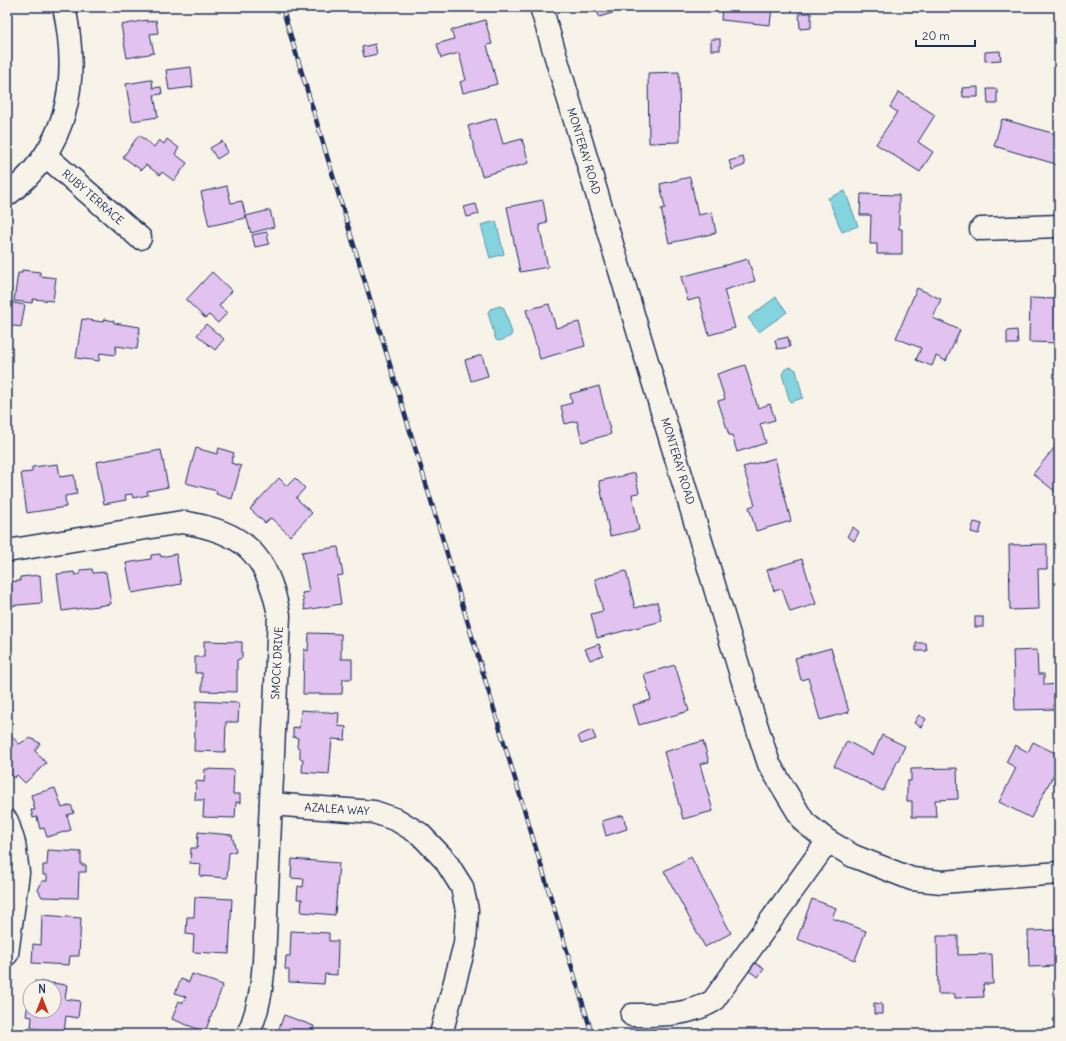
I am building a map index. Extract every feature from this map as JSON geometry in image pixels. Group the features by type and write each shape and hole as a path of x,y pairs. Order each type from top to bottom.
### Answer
{"street":[{"path":"7,195 46,156 59,129 67,103 72,72 70,34 64,7"},
{"name":"MONTERAY ROAD","path":"541,7 769,764 804,822 828,841 853,856 882,868 912,879 942,882 1059,873"},
{"name":"RUBY TERRACE","path":"46,156 140,238"},
{"path":"981,229 1059,226"},
{"name":"SMOCK DRIVE","path":"7,551 182,522 209,526 232,537 252,550 265,566 274,589 279,615 261,992 255,1019 248,1034"},
{"name":"AZALEA WAY","path":"271,804 374,812 397,820 420,834 445,860 462,887 467,910 465,944 441,1034"},
{"path":"7,820 14,843 18,873 9,917 7,954"},
{"path":"632,1015 675,1015 700,1009 713,1001 828,841"}],"water":[{"path":"845,191 858,226 842,232 828,198"},
{"path":"496,221 504,254 490,258 481,225"},
{"path":"776,297 787,312 759,332 748,318"},
{"path":"500,306 504,308 512,333 510,337 499,341 496,340 488,313 490,309"},
{"path":"791,367 796,370 803,398 790,402 782,374 785,369"}],"building":[{"path":"596,7 633,7 599,17"},
{"path":"722,7 772,7 770,25 721,20"},
{"path":"799,13 811,13 811,28 800,29"},
{"path":"147,20 147,22 156,20 158,33 150,34 154,53 127,58 121,25"},
{"path":"485,20 492,44 487,45 497,84 463,93 460,82 466,80 459,53 441,58 437,44 454,39 451,30"},
{"path":"711,39 720,39 720,50 711,50"},
{"path":"375,44 377,54 364,57 362,47"},
{"path":"1000,51 1001,60 985,61 985,52"},
{"path":"191,67 193,87 169,90 166,70"},
{"path":"679,72 680,142 649,143 648,73"},
{"path":"152,80 153,88 161,87 162,94 154,95 158,117 132,121 126,84"},
{"path":"978,87 978,97 963,97 962,88"},
{"path":"987,89 997,89 997,104 988,104"},
{"path":"899,92 935,115 918,142 933,152 920,172 876,144 897,112 890,107"},
{"path":"496,118 503,144 522,139 529,163 482,176 468,126"},
{"path":"1002,119 1059,135 1059,165 994,146"},
{"path":"139,135 154,147 159,140 164,144 167,139 179,148 175,154 187,163 174,181 162,172 160,175 146,165 141,170 123,157"},
{"path":"222,141 228,152 217,159 210,148"},
{"path":"743,157 745,165 732,170 729,161"},
{"path":"690,177 698,215 712,212 716,233 669,243 661,209 665,208 660,184"},
{"path":"227,186 231,203 242,201 246,218 209,226 201,192"},
{"path":"861,194 899,195 899,229 902,229 902,254 877,254 877,244 870,244 871,215 860,215"},
{"path":"543,200 547,223 539,225 548,267 520,272 507,207"},
{"path":"476,204 479,214 467,217 464,207"},
{"path":"270,210 274,227 251,233 246,216"},
{"path":"267,232 269,244 255,247 252,235"},
{"path":"748,259 755,281 724,290 735,328 709,335 699,298 688,301 681,277"},
{"path":"22,270 40,272 40,276 56,278 53,301 33,299 32,303 14,301 18,273 22,273"},
{"path":"212,272 232,291 219,306 227,313 218,323 209,315 205,318 186,300"},
{"path":"917,288 941,299 933,318 960,330 946,361 936,356 932,366 916,360 921,348 896,338"},
{"path":"7,290 11,290 9,302 25,305 21,327 7,325"},
{"path":"1030,298 1056,299 1056,316 1059,316 1059,343 1029,342"},
{"path":"549,304 556,328 579,322 585,346 540,359 526,310"},
{"path":"82,319 103,322 104,319 114,321 114,323 140,327 137,349 116,346 115,355 100,353 99,361 76,358"},
{"path":"206,324 224,339 215,350 197,335"},
{"path":"1017,330 1018,344 1007,344 1007,331"},
{"path":"788,337 790,347 777,349 775,340"},
{"path":"482,355 488,376 471,381 465,360"},
{"path":"745,365 758,408 770,404 775,420 760,424 766,443 737,452 732,435 729,435 718,401 725,399 717,374"},
{"path":"599,386 611,434 582,442 577,421 565,424 561,406 572,403 570,394"},
{"path":"1059,442 1059,489 1056,492 1033,474"},
{"path":"196,448 217,454 219,448 234,453 231,463 241,466 232,499 216,494 217,491 186,483"},
{"path":"161,450 168,487 147,491 148,495 133,498 132,494 125,495 126,500 104,504 96,462"},
{"path":"775,458 791,521 756,531 749,507 755,505 743,467"},
{"path":"58,464 60,477 74,475 77,494 65,496 66,507 27,513 21,473 32,472 32,467"},
{"path":"635,473 639,493 632,494 639,530 610,536 599,481"},
{"path":"279,478 287,486 295,478 305,488 296,498 312,513 290,536 271,518 265,523 250,509"},
{"path":"7,485 9,509 7,509"},
{"path":"974,522 982,524 979,534 971,532"},
{"path":"853,527 859,532 854,541 847,536"},
{"path":"1047,544 1047,569 1038,569 1039,609 1010,610 1009,545"},
{"path":"338,547 343,575 337,576 341,604 305,610 302,593 309,592 302,552"},
{"path":"160,554 161,557 176,554 181,584 132,593 126,563 151,559 151,555"},
{"path":"802,559 816,604 790,612 782,589 774,591 767,570"},
{"path":"92,569 93,573 106,572 111,604 62,611 57,574 74,572 75,575 80,574 80,570"},
{"path":"626,571 635,608 657,602 662,621 597,638 591,614 603,611 595,579"},
{"path":"40,575 42,603 7,606 7,582 20,581 20,577"},
{"path":"975,617 983,617 983,627 975,627"},
{"path":"309,633 341,634 341,659 352,659 352,679 343,679 342,694 303,694 304,649 308,651"},
{"path":"204,641 242,642 242,658 237,660 237,692 202,691 202,673 195,673 195,657 204,657"},
{"path":"916,643 926,643 927,651 916,651"},
{"path":"599,644 603,655 590,660 585,649"},
{"path":"831,648 849,712 820,720 808,678 801,680 795,658"},
{"path":"1037,650 1038,674 1044,674 1044,685 1059,684 1059,709 1015,710 1013,651"},
{"path":"675,665 689,711 639,725 633,705 651,700 644,674"},
{"path":"196,701 239,703 238,722 226,722 225,752 194,751"},
{"path":"301,710 339,713 338,726 346,727 345,740 332,739 329,774 302,772 303,759 300,759 300,749 297,747 298,738 293,737 293,727 299,728"},
{"path":"919,715 926,719 921,727 914,723"},
{"path":"592,730 596,739 581,744 578,736"},
{"path":"7,731 19,744 30,738 40,743 35,751 46,763 25,783 17,775 14,778 7,770"},
{"path":"882,735 905,746 883,791 834,766 847,741 873,755"},
{"path":"703,741 709,762 700,764 713,811 683,819 664,752"},
{"path":"1033,742 1059,755 1059,764 1031,818 999,802 1016,768 1006,762 1015,745 1028,752"},
{"path":"957,768 958,799 935,800 936,817 912,817 912,801 907,801 907,781 911,781 911,769"},
{"path":"205,769 234,770 233,794 240,794 240,803 236,802 235,818 203,817 204,800 195,800 196,781 204,782"},
{"path":"55,788 62,808 71,805 74,813 67,815 71,830 47,837 44,828 40,829 37,817 33,818 31,810 35,810 31,795"},
{"path":"623,815 627,829 606,836 602,821"},
{"path":"198,832 232,835 236,851 229,853 227,878 200,876 201,864 190,863 191,848 197,848"},
{"path":"48,850 81,852 81,865 86,865 86,872 79,872 78,898 42,897 38,890 42,881 47,881 47,875 43,875 43,865 47,865"},
{"path":"691,857 731,933 705,947 664,871"},
{"path":"292,859 339,863 335,915 301,912 302,899 297,899 298,886 303,887 304,879 291,878"},
{"path":"195,897 232,899 229,954 193,952 194,935 186,934 187,917 194,917"},
{"path":"812,899 836,908 832,918 866,931 855,960 797,939"},
{"path":"42,915 81,918 79,956 70,956 69,965 32,963 33,944 41,945"},
{"path":"1059,930 1059,966 1029,967 1028,931"},
{"path":"291,931 329,933 329,941 338,941 337,975 325,974 324,984 289,982 289,970 285,969 286,956 290,956"},
{"path":"937,936 958,936 958,955 992,954 993,984 983,984 984,997 955,998 955,994 938,994"},
{"path":"755,963 764,969 758,977 749,971"},
{"path":"192,974 223,985 205,1032 172,1019 179,1001 183,1003 186,997 175,993 181,979 189,982"},
{"path":"62,984 67,985 65,999 80,1001 78,1018 66,1016 64,1032 31,1028 32,1019 62,1019"},
{"path":"874,1003 882,1004 882,1014 874,1014"},
{"path":"284,1015 314,1026 311,1034 277,1034"}],"railway":[{"path":"282,7 592,1034"}]}
